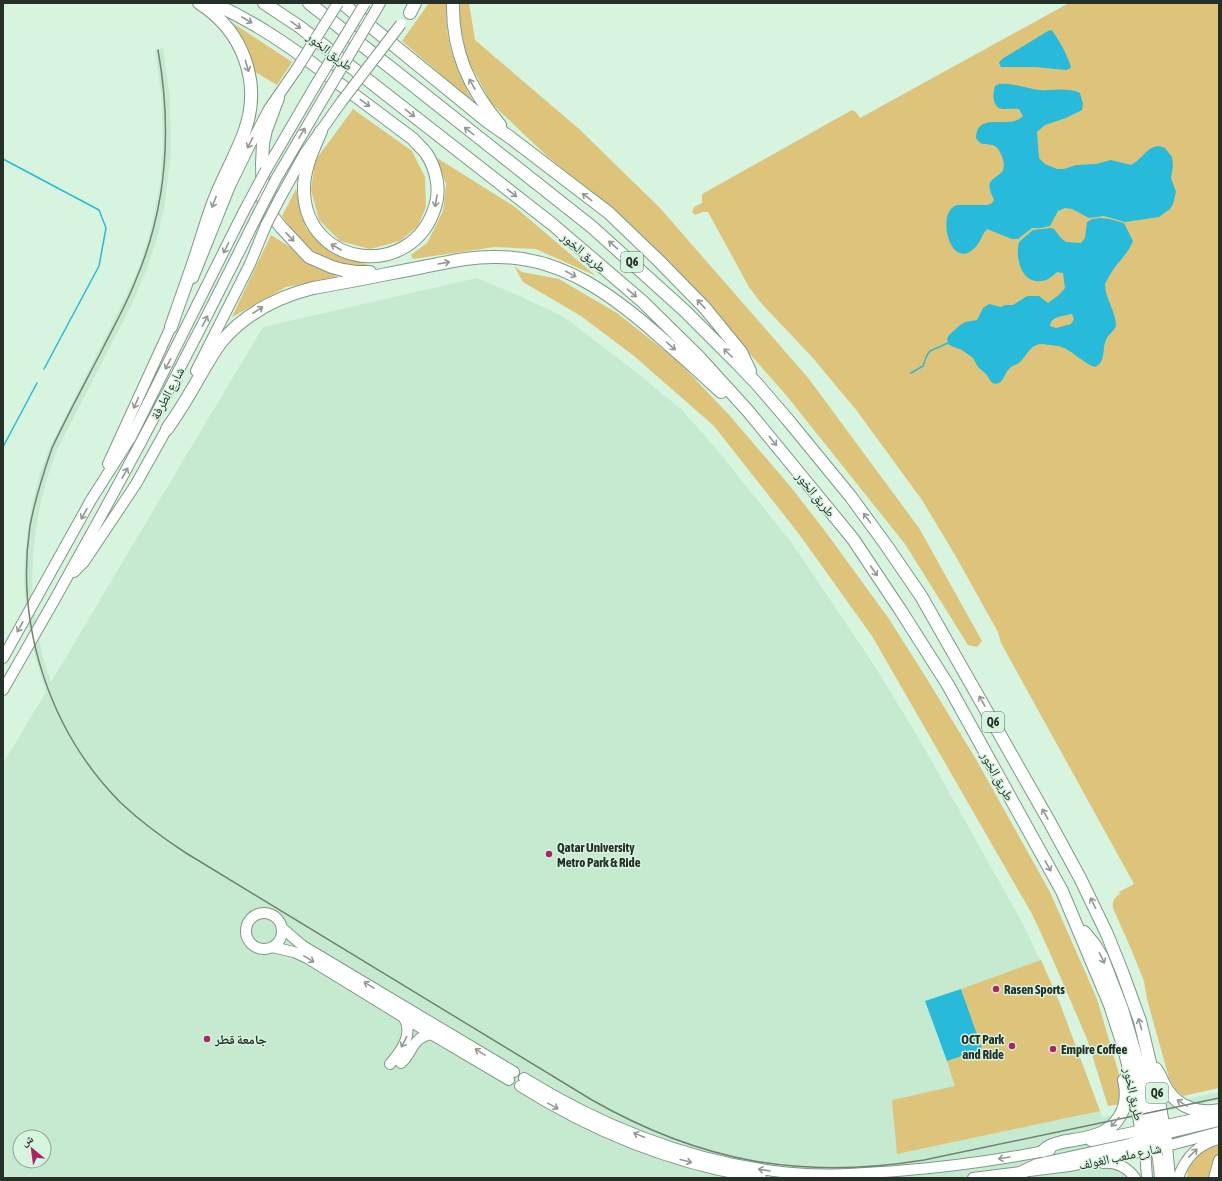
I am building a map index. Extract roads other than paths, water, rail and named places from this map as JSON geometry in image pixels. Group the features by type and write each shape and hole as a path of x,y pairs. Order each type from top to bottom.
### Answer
{"highway":[{"path":"171,327 212,205 245,130 251,100 251,84 248,68 238,43 222,22 199,3"},
{"path":"212,3 233,12 299,53 413,139 425,152 434,167 438,184 437,202 432,219 423,233 411,244 396,252 380,256 364,256 347,253 333,245 321,235 311,222 306,206 304,190 306,172 311,153 321,131"},
{"name":"طريق الخور","path":"264,3 300,27 552,224 642,301 698,356 748,411 853,539 948,685 1062,891 1110,1005 1154,1138"},
{"name":"طريق الخور","path":"309,3 592,227 685,311 754,382 788,420 851,497 886,545 929,609 1049,821 1093,904 1115,952 1144,1035 1150,1062 1154,1138"},
{"path":"342,3 488,122 609,213 705,308 741,352 754,382"},
{"path":"453,3 452,23 457,50 467,76 489,112 511,138"},
{"path":"278,98 266,130 263,144 263,199 269,212 309,257 322,263 343,270 356,272 405,270"},
{"path":"167,429 187,400 221,343 241,322 268,304 297,292 466,259 498,256 531,260 565,271 600,289 625,307 691,364 733,403 748,411"},
{"path":"1020,1173 1037,1165 1154,1138 1136,1054 1115,988 1098,950 1088,936 1078,928"},
{"path":"1043,1151 1054,1144 1103,1132 1116,1122 1122,1113 1126,1092 1108,1020 1107,1014 1110,1005"},
{"path":"1150,1062 1157,1069 1169,1092 1179,1102 1191,1108 1203,1111 1219,1110"}],"main road":[{"path":"91,500 199,266 230,186 263,119 338,3"},
{"name":"شارع الطرفة","path":"3,658 91,500 134,431 266,170 365,3"},
{"name":"شارع الطرفة","path":"3,690 65,581 175,380 276,180 378,6"},
{"path":"65,581 84,562 102,536 136,484 167,429 219,327 266,225 305,153 342,101 414,6"},
{"path":"259,914 269,914 277,918 282,928 303,946 512,1076 431,1034 300,954 287,949 272,947 264,949 256,947 252,945 246,934 246,928 249,922 253,917 259,914"},
{"path":"272,947 280,939 282,928"},
{"path":"404,1018 408,1027 407,1037 395,1058 395,1063 417,1040 431,1034"},
{"name":"شارع ملعب الغولف","path":"761,1178 718,1170 647,1149 573,1117 522,1082 584,1112 649,1140 694,1154 740,1165 775,1172 814,1175 861,1174 947,1167 1043,1151 1219,1132"},
{"name":"شارع ملعب الغولف","path":"973,1178 1069,1166 1154,1138 1219,1114"},
{"path":"1154,1138 1219,1121"},
{"path":"1147,1178 1154,1138"},
{"path":"1154,1138 1160,1178"},
{"path":"1154,1138 1170,1178"},
{"path":"1178,1178 1185,1163 1192,1154 1207,1143 1219,1139"},
{"path":"1214,1178 1219,1160"},
{"path":"1069,1166 1078,1167 1110,1163 1124,1167 1135,1178"}],"water":[{"path":"1052,30 1066,53 1071,68 1066,70 1035,67 1001,67 999,63 1002,59"},
{"path":"999,84 1009,84 1040,90 1071,90 1080,93 1083,104 1082,110 1066,118 1045,125 1037,132 1039,158 1045,164 1057,169 1064,169 1076,165 1096,164 1111,160 1131,165 1154,147 1161,146 1165,148 1172,157 1173,166 1171,178 1176,192 1170,209 1159,217 1125,222 1104,216 1089,218 1072,209 1065,208 1058,211 1050,226 1032,228 1018,239 1012,239 987,229 975,248 971,251 963,254 957,251 951,245 946,226 947,217 951,209 957,205 987,205 992,203 994,200 990,190 990,182 1002,172 1004,166 1003,158 995,146 983,144 978,141 976,138 978,130 982,125 988,123 1010,122 1023,116 1019,109 1003,109 999,108 995,104 995,86"},
{"path":"1092,219 1109,219 1124,223 1133,241 1105,284 1105,289 1116,321 1116,326 1105,342 1101,362 1095,367 1062,347 1042,344 1034,346 1019,363 1012,366 1007,371 1001,382 996,384 992,383 986,374 978,367 973,358 962,350 949,345 947,339 949,335 965,322 977,320 983,308 989,304 1001,307 1005,305 1013,305 1027,296 1039,296 1048,303 1059,295 1065,288 1063,273 1057,272 1050,278 1043,281 1034,281 1029,278 1024,274 1019,262 1019,242 1033,230 1051,228 1054,229 1066,242 1081,243 1085,238 1087,222","holes":["1072,314 1074,319 1071,324 1056,328 1050,326 1053,320 1058,317"]},
{"path":"961,989 982,1049 947,1061 925,1001"}],"waterway":[{"path":"3,159 99,210 106,228 99,266 44,369"},
{"path":"911,373 923,366 930,351 948,343"},
{"path":"3,447 37,383"}],"railway":[{"path":"158,50 165,109 165,138 164,168 154,226 146,254 128,299 52,448 32,516 27,564 28,601 33,639 43,675 57,711 75,744 96,775 121,803 152,830 186,853 592,1100 633,1121 673,1138 713,1152 753,1161 794,1166 836,1168 879,1166 924,1160 1219,1098"}],"place":[{"name":"Qatar University Metro Park & Ride","path":"549,854"},
{"name":"Rasen Sports","path":"996,989"},
{"name":"جامعة قطر","path":"207,1039"},
{"name":"OCT Park and Ride","path":"1012,1046"},
{"name":"Empire Coffee","path":"1053,1049"}]}
